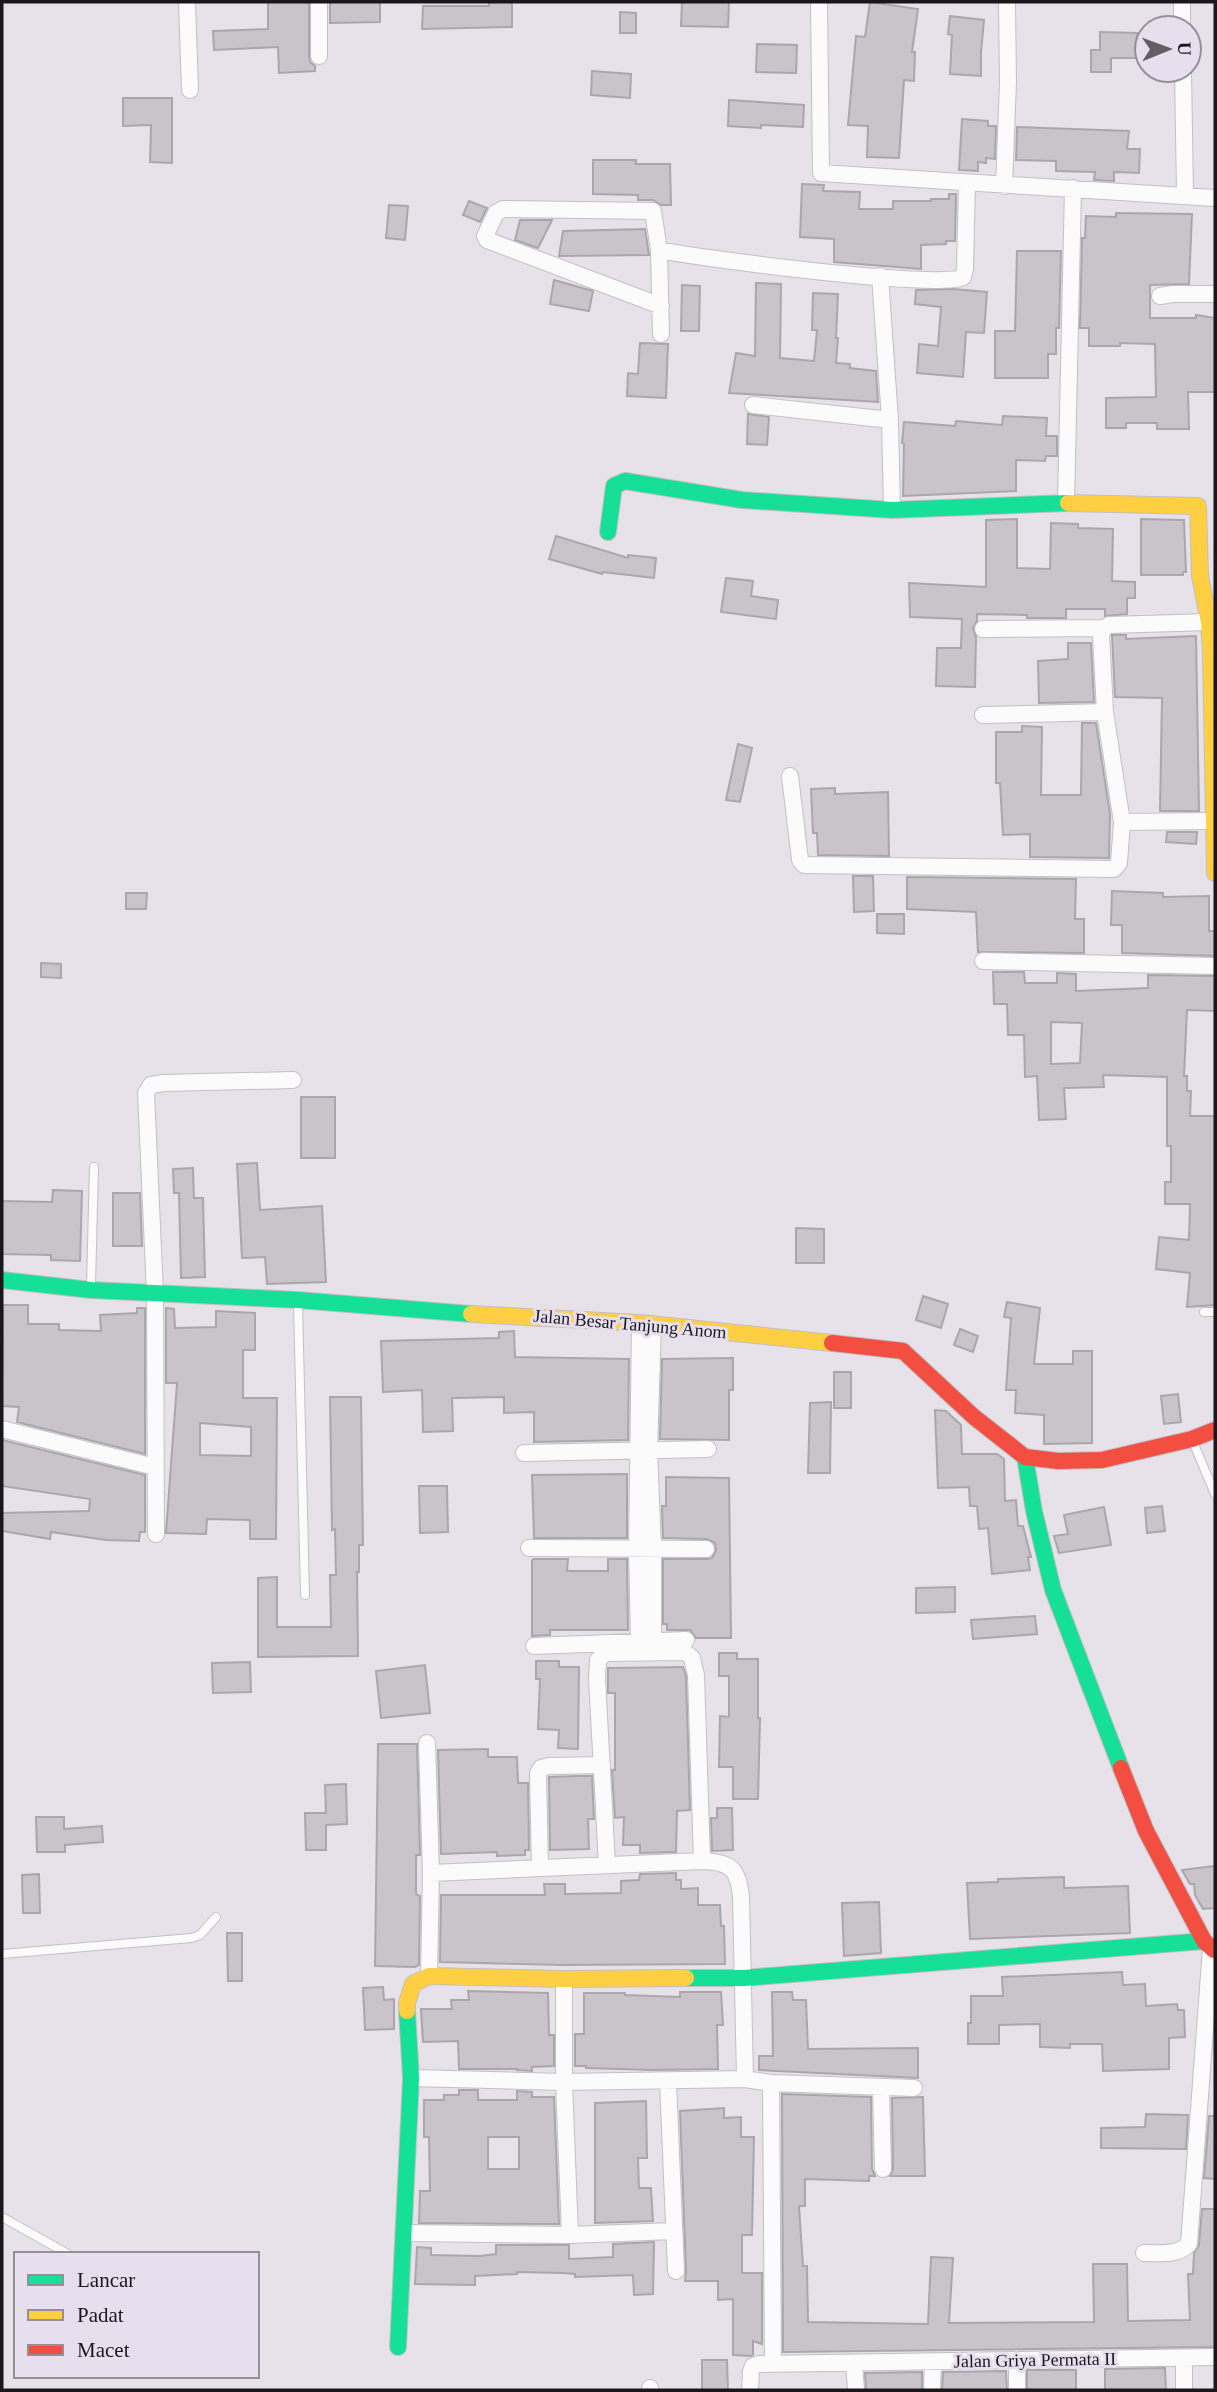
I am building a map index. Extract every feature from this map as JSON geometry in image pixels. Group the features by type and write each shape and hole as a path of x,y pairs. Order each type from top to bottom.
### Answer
{"street":[{"path":"187,2 190,90"},
{"path":"318,2 319,56"},
{"path":"820,2 821,173 1215,198"},
{"path":"1004,186 1008,82 1007,2"},
{"path":"1183,84 1185,195"},
{"path":"659,250 880,276 954,281 963,277 965,269 967,183"},
{"path":"1066,503 1073,188"},
{"path":"661,306 487,240 485,236 496,214 503,209 653,211 659,250 661,306 661,334"},
{"path":"880,276 890,420 892,510"},
{"path":"1160,296 1215,294"},
{"path":"753,405 890,420"},
{"path":"607,532 614,486 625,481 743,500 892,510 1066,503 1198,506 1200,576 1209,622 1215,873"},
{"path":"983,629 1104,628 1109,625 1209,622"},
{"path":"790,776 800,860 804,865 1114,869 1119,863 1122,822 1105,712 1101,635 1104,628"},
{"path":"983,715 1105,712"},
{"path":"1122,822 1213,821"},
{"path":"983,961 1215,966"},
{"path":"156,1534 155,1293 146,1093 152,1085 163,1083 293,1080"},
{"name":"Jalan Besar Tanjung Anom","path":"2,1280 91,1290 298,1300 446,1312 646,1323 903,1351 928,1371 974,1418 1025,1457"},
{"path":"646,1323 643,1451 646,1641"},
{"path":"2,1429 155,1467"},
{"path":"1144,2253 1175,2252 1183,2250 1189,2244 1210,1947 1146,1831 1077,1657 1053,1590 1034,1511 1025,1457 1058,1461 1102,1460 1192,1439 1215,1430"},
{"path":"524,1453 708,1449"},
{"path":"529,1548 706,1549"},
{"path":"534,1646 686,1640"},
{"path":"607,1865 598,1660 605,1653 685,1651 692,1658 696,1675 702,1861"},
{"path":"427,1743 429,1976"},
{"path":"540,1868 538,1773 541,1768 602,1765"},
{"path":"430,1873 702,1861 727,1865 739,1879 745,2079"},
{"path":"398,2347 411,2078 407,2003 413,1984 429,1976 744,1979 1210,1947"},
{"path":"564,1979 564,2081 570,2235"},
{"path":"411,2078 668,2082 745,2079 771,2083 914,2088"},
{"path":"668,2082 676,2271"},
{"path":"750,2390 751,2371 754,2366 773,2363 771,2083"},
{"path":"881,2088 883,2169"},
{"path":"404,2233 570,2235 673,2231"},
{"name":"Jalan Griya Permata II","path":"773,2363 1215,2357"},
{"path":"1184,2358 1184,2390"},
{"path":"1017,2361 1017,2390"},
{"path":"932,2390 933,2362"},
{"path":"854,2363 856,2390"}],"lane":[{"path":"91,1290 94,1167"},
{"path":"298,1300 305,1595"},
{"path":"1204,1312 1215,1312"},
{"path":"1192,1439 1215,1494"},
{"path":"2,1954 191,1938 200,1935 216,1917"},
{"path":"2,2217 64,2252"}],"building":[{"path":"268,2 309,2 309,56 315,71 279,73 278,47 214,50 213,31 268,29"},
{"path":"330,2 380,2 380,22 330,23"},
{"path":"489,2 512,2 512,27 422,29 423,6 489,6"},
{"path":"682,2 729,2 728,27 681,26"},
{"path":"870,2 918,9 912,52 915,52 914,81 904,80 899,158 867,157 868,126 848,125 856,36 865,37"},
{"path":"620,12 636,13 636,33 620,33"},
{"path":"950,16 984,20 981,76 950,74"},
{"path":"1100,32 1133,33 1133,58 1111,58 1111,72 1091,72 1091,50 1100,50"},
{"path":"757,44 797,45 796,73 756,72"},
{"path":"592,71 631,74 630,98 591,95"},
{"path":"123,98 172,98 172,163 150,162 151,125 123,126"},
{"path":"729,100 804,105 803,127 728,126"},
{"path":"962,119 988,121 988,126 996,126 995,159 986,158 986,163 978,162 978,171 959,170"},
{"path":"1017,127 1129,131 1127,149 1140,149 1139,173 1114,172 1114,181 1094,180 1095,172 1056,171 1056,161 1016,160"},
{"path":"593,160 636,160 636,164 670,164 671,205 661,205 653,200 638,200 638,195 593,194"},
{"path":"802,184 824,185 823,191 860,192 859,209 893,209 893,201 949,199 949,194 956,194 955,241 921,245 921,269 834,262 834,239 800,237"},
{"path":"469,201 487,208 480,222 463,215"},
{"path":"389,205 408,206 405,240 386,238"},
{"path":"1116,213 1192,214 1189,284 1150,285 1150,318 1196,318 1196,315 1215,318 1215,392 1188,392 1189,429 1157,429 1157,423 1126,423 1126,428 1106,428 1106,398 1156,397 1155,344 1089,346 1089,328 1080,328 1082,238 1085,238 1086,216 1116,217"},
{"path":"520,220 552,220 538,248 515,240"},
{"path":"645,229 649,255 559,256 563,231"},
{"path":"1017,251 1061,251 1059,328 1056,328 1056,354 1048,354 1048,378 995,378 995,331 1015,331"},
{"path":"554,280 593,291 589,311 550,304"},
{"path":"756,283 781,284 780,358 814,361 817,330 812,330 813,293 838,294 836,363 850,364 850,368 876,371 878,402 729,393 736,353 755,356"},
{"path":"682,285 700,286 699,331 681,331"},
{"path":"916,290 987,292 984,333 966,332 963,377 917,373 919,344 938,346 941,307 915,304"},
{"path":"640,343 668,344 666,398 627,396 628,373 638,374"},
{"path":"748,414 769,417 767,445 747,444"},
{"path":"1003,416 1047,418 1046,436 1057,436 1057,456 1046,456 1045,461 1016,460 1016,491 903,496 904,422 955,426 956,421 1002,425"},
{"path":"1017,519 1017,568 1050,569 1051,523 1078,524 1078,528 1113,529 1112,581 1135,582 1135,598 1127,598 1127,614 1105,616 1105,609 1066,609 1066,618 977,614 973,628 976,637 975,687 936,686 937,648 961,648 962,619 910,617 909,583 986,587 986,520"},
{"path":"1141,519 1184,520 1186,572 1183,572 1183,575 1141,575"},
{"path":"556,536 628,558 628,555 656,558 654,578 602,574 549,559"},
{"path":"726,578 753,581 751,596 778,600 776,619 721,612"},
{"path":"1112,635 1126,635 1126,639 1196,636 1199,811 1160,811 1162,698 1115,697"},
{"path":"1068,643 1091,643 1094,702 1039,703 1038,661 1068,659"},
{"path":"1082,723 1096,723 1110,814 1109,858 1030,857 1030,834 1003,835 1000,783 996,783 996,732 1022,732 1022,726 1042,727 1041,795 1081,795"},
{"path":"738,744 752,748 740,802 726,800"},
{"path":"835,788 835,794 888,792 889,856 818,855 817,833 813,833 811,789"},
{"path":"1167,832 1197,832 1196,844 1166,842"},
{"path":"853,876 873,876 874,911 854,912"},
{"path":"907,877 1076,879 1075,919 1084,919 1084,953 978,952 976,912 907,909"},
{"path":"1112,891 1163,893 1163,897 1209,896 1209,931 1215,931 1215,956 1122,953 1122,925 1111,925"},
{"path":"126,893 147,893 146,909 126,909"},
{"path":"877,914 904,914 904,934 877,933"},
{"path":"41,963 61,964 61,978 41,977"},
{"path":"993,972 1024,972 1025,983 1057,983 1057,973 1076,974 1076,991 1148,988 1148,975 1215,976 1215,1011 1187,1010 1184,1076 1187,1076 1187,1091 1191,1091 1190,1116 1215,1116 1215,1305 1187,1307 1190,1273 1156,1269 1159,1237 1189,1240 1190,1204 1165,1204 1165,1182 1171,1182 1171,1146 1167,1146 1167,1077 1103,1075 1104,1087 1064,1088 1066,1119 1039,1120 1037,1076 1025,1077 1024,1035 1008,1035 1007,1004 994,1004","holes":["1051,1022 1082,1023 1080,1063 1051,1064"]},
{"path":"301,1097 335,1097 335,1158 301,1158"},
{"path":"257,1163 260,1210 322,1206 326,1282 267,1284 265,1257 242,1258 237,1164"},
{"path":"193,1168 194,1198 203,1198 205,1277 181,1278 179,1193 174,1193 173,1169"},
{"path":"53,1190 82,1191 80,1261 51,1260 51,1255 2,1254 2,1201 52,1202"},
{"path":"113,1193 140,1193 142,1246 113,1246"},
{"path":"796,1228 824,1229 824,1263 796,1263"},
{"path":"923,1296 948,1304 941,1328 916,1320"},
{"path":"1007,1302 1040,1308 1034,1364 1073,1364 1073,1351 1092,1351 1092,1443 1044,1444 1044,1415 1015,1413 1016,1390 1006,1390 1011,1318 1004,1317"},
{"path":"3,1305 28,1305 28,1324 59,1324 59,1330 101,1331 100,1315 137,1313 137,1308 145,1308 145,1454 17,1422 19,1407 2,1406"},
{"path":"166,1308 174,1309 175,1328 216,1327 216,1311 255,1313 255,1350 243,1350 243,1398 277,1398 276,1539 250,1539 250,1520 207,1519 206,1534 166,1533 177,1383 166,1383","holes":["200,1423 251,1427 251,1456 200,1455"]},
{"path":"960,1329 978,1336 973,1352 954,1345"},
{"path":"514,1331 515,1357 629,1359 628,1440 534,1442 534,1412 504,1413 504,1397 452,1398 453,1431 423,1432 422,1390 383,1392 381,1341 499,1338 499,1332"},
{"path":"733,1358 733,1390 729,1390 729,1440 660,1439 662,1359"},
{"path":"834,1372 851,1372 851,1408 834,1408"},
{"path":"1178,1394 1181,1422 1164,1424 1161,1396"},
{"path":"330,1397 361,1397 363,1545 359,1545 357,1572 358,1656 258,1657 258,1578 277,1577 277,1627 331,1627 330,1575 336,1575 335,1529 332,1530"},
{"path":"831,1402 830,1473 808,1473 810,1403"},
{"path":"935,1410 946,1411 961,1425 962,1454 997,1454 1004,1459 1005,1501 1016,1500 1018,1526 1023,1526 1031,1557 1028,1557 1030,1570 992,1574 988,1528 979,1529 977,1506 970,1506 969,1487 938,1488"},
{"path":"2,1440 145,1475 145,1532 140,1532 139,1541 106,1540 51,1532 50,1539 2,1531 2,1513 89,1511 90,1499 2,1486"},
{"path":"627,1474 627,1538 534,1538 532,1475"},
{"path":"666,1477 729,1478 731,1638 696,1638 690,1630 667,1630 667,1624 663,1624 663,1559 707,1559 712,1558 716,1550 715,1543 707,1539 663,1538 662,1506 666,1506"},
{"path":"419,1486 447,1486 448,1532 420,1533"},
{"path":"1162,1506 1165,1531 1147,1533 1145,1508"},
{"path":"1104,1507 1111,1545 1059,1553 1054,1536 1068,1534 1064,1515"},
{"path":"534,1559 568,1559 567,1571 608,1571 608,1559 627,1559 628,1630 550,1630 550,1635 532,1636"},
{"path":"955,1587 955,1612 916,1613 916,1588"},
{"path":"1035,1616 1037,1634 973,1639 971,1620"},
{"path":"719,1653 737,1653 737,1659 758,1659 758,1799 733,1799 733,1767 719,1767 720,1716 729,1717 729,1676 719,1676"},
{"path":"536,1661 559,1661 559,1667 579,1667 578,1749 558,1748 559,1730 538,1729 540,1679 536,1679"},
{"path":"250,1662 251,1692 213,1693 212,1663"},
{"path":"425,1665 430,1713 381,1718 376,1671"},
{"path":"683,1667 686,1676 690,1810 677,1811 676,1852 640,1853 640,1845 623,1845 624,1817 615,1818 612,1770 615,1770 615,1693 608,1693 608,1668"},
{"path":"378,1744 417,1744 420,1855 416,1855 416,1894 420,1896 419,1965 415,1967 375,1966"},
{"path":"488,1749 488,1757 517,1757 518,1783 528,1783 529,1850 525,1850 525,1855 497,1856 497,1852 441,1854 438,1750"},
{"path":"592,1776 594,1819 588,1819 589,1849 550,1850 549,1777"},
{"path":"346,1784 347,1824 326,1825 326,1850 306,1850 305,1813 326,1813 325,1785"},
{"path":"717,1808 732,1808 733,1850 712,1851 711,1818 717,1818"},
{"path":"36,1817 64,1817 64,1829 102,1826 103,1842 65,1845 65,1852 37,1852"},
{"path":"1215,1866 1215,1908 1203,1909 1195,1895 1194,1884 1190,1884 1182,1870"},
{"path":"676,1873 676,1880 681,1880 681,1889 698,1888 698,1905 720,1905 721,1926 724,1926 725,1964 564,1965 440,1962 441,1895 545,1895 544,1884 565,1884 565,1894 621,1893 621,1881 639,1880 640,1874"},
{"path":"39,1874 40,1913 23,1913 22,1875"},
{"path":"1064,1877 1064,1888 1128,1886 1130,1933 970,1939 967,1883"},
{"path":"879,1902 881,1953 844,1956 842,1903"},
{"path":"227,1933 242,1933 242,1981 228,1981"},
{"path":"1122,1972 1123,1985 1145,1984 1146,2006 1177,2004 1178,2010 1184,2010 1185,2037 1169,2038 1169,2069 1103,2071 1102,2044 1070,2044 1070,2048 1040,2047 1040,2024 999,2025 999,2044 968,2044 971,1996 1003,1996 1002,1977"},
{"path":"383,1987 384,2000 394,1999 394,2029 365,2030 363,1988"},
{"path":"468,1991 548,1993 549,2035 554,2035 554,2066 532,2067 532,2071 459,2069 458,2041 423,2042 421,2009 452,2009 451,2000 469,2000"},
{"path":"680,1992 721,1992 723,2025 717,2025 718,2069 653,2070 575,2066 575,2034 584,2034 584,1993 680,1997"},
{"path":"772,1992 792,1992 793,2000 806,2000 808,2049 918,2048 918,2078 759,2070 759,2056 773,2056"},
{"path":"459,2090 478,2090 478,2100 517,2100 517,2091 532,2092 532,2097 554,2097 559,2224 419,2223 420,2191 430,2191 429,2137 424,2137 424,2100 444,2100 444,2095 459,2095","holes":["488,2137 519,2137 519,2169 488,2169"]},
{"path":"782,2094 871,2097 872,2169 875,2176 869,2176 869,2181 805,2179 805,2206 799,2206 803,2266 807,2266 808,2322 928,2324 931,2257 953,2258 949,2323 1094,2322 1093,2264 1127,2264 1128,2321 1190,2320 1188,2274 1193,2274 1202,2209 1215,2209 1215,2347 783,2352"},
{"path":"923,2097 925,2176 890,2176 893,2169 892,2098"},
{"path":"646,2101 647,2158 638,2158 639,2188 651,2188 653,2221 595,2223 595,2103"},
{"path":"724,2108 724,2118 741,2117 741,2137 754,2137 752,2235 742,2235 742,2273 762,2273 762,2344 753,2341 751,2356 733,2355 733,2299 718,2300 718,2281 685,2281 680,2111"},
{"path":"1146,2114 1188,2115 1186,2149 1101,2148 1101,2128 1145,2127"},
{"path":"1209,2116 1215,2116 1215,2179 1204,2178"},
{"path":"654,2242 653,2294 634,2295 633,2275 575,2277 575,2274 517,2272 475,2276 475,2285 415,2284 417,2247 431,2248 431,2255 480,2256 496,2254 496,2245 569,2245 569,2259 613,2257 613,2244"},
{"path":"702,2360 727,2360 728,2390 702,2390"},
{"path":"1165,2368 1166,2390 1105,2390 1105,2369"},
{"path":"1027,2370 1076,2370 1076,2390 1027,2390"},
{"path":"1006,2371 1007,2390 942,2390 943,2372"},
{"path":"922,2372 922,2390 866,2390 865,2373"}],"traffic: fast":[{"path":"608,532 614,486 625,481 742,500 892,510 1068,503"},
{"path":"2,1280 91,1290 298,1300 471,1314"},
{"path":"1025,1457 1034,1511 1053,1590 1121,1768"},
{"path":"686,1978 744,1978 1204,1941"},
{"path":"398,2347 411,2078 407,2011"}],"traffic: slow":[{"path":"1068,503 1198,506 1200,576 1209,622 1211,654 1215,873"},
{"path":"471,1314 640,1323 832,1343"},
{"path":"407,2011 413,1984 429,1976 686,1978"}],"traffic: jam":[{"path":"832,1343 903,1351 974,1417 1025,1457 1058,1461 1102,1460 1192,1439 1215,1430"},
{"path":"1121,1768 1146,1831 1204,1941 1214,1950"}]}
